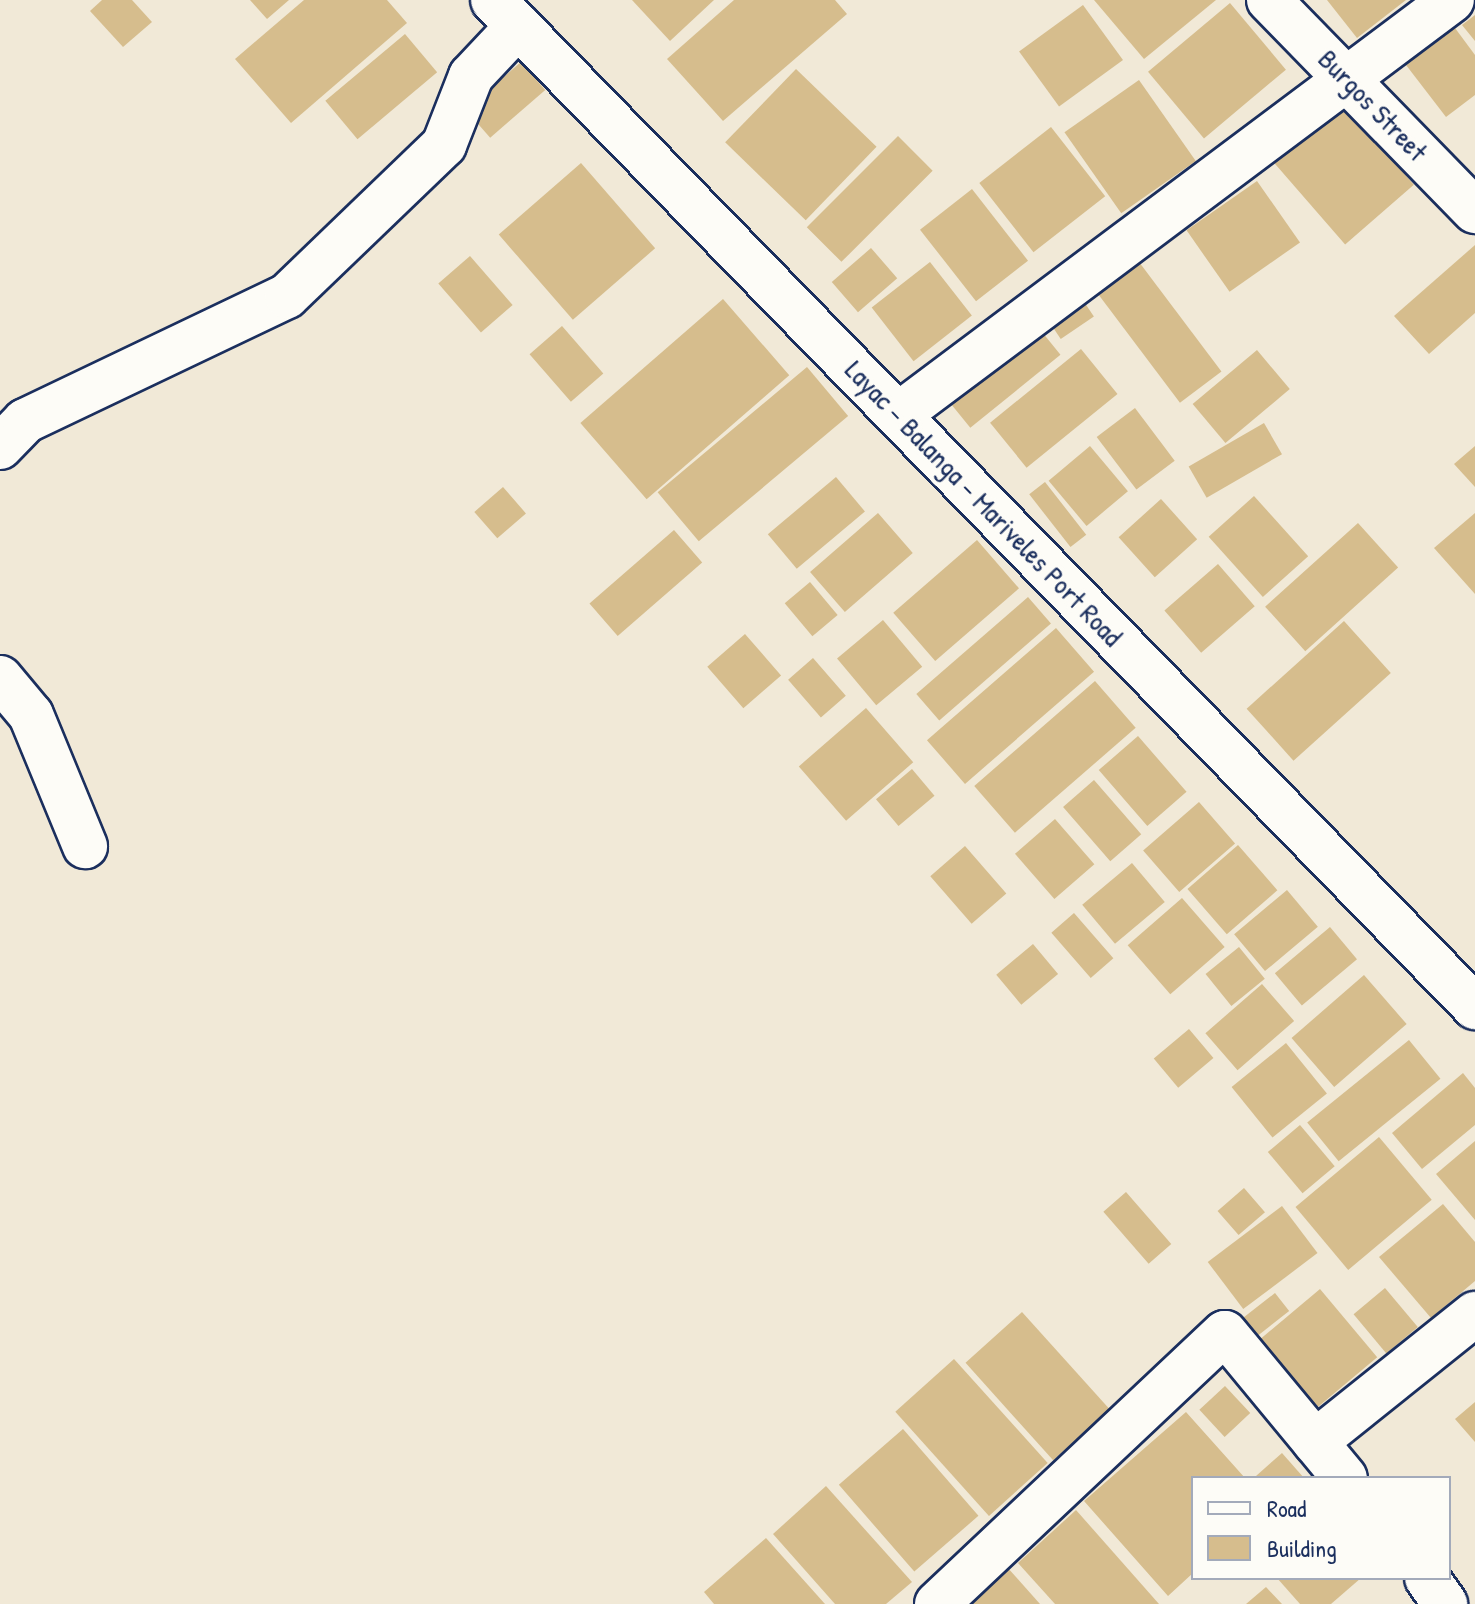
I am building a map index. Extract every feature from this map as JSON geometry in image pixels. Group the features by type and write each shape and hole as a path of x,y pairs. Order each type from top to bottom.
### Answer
{"street":[{"name":"Burgos Street","path":"1269,0 1475,211"},
{"path":"898,415 1345,76 1452,0"},
{"path":"0,447 25,421 287,296 444,145 471,76 505,13"},
{"name":"Layac – Balanga – Mariveles Port Road","path":"505,13 1475,1007"},
{"path":"0,678 31,715 85,846"},
{"path":"1315,1442 1475,1314"},
{"path":"937,1604 1225,1333 1343,1476"},
{"path":"1428,1580 1445,1604"}],"building":[{"path":"102,0 132,0 152,22 123,47 90,11"},
{"path":"250,0 289,0 267,19"},
{"path":"304,0 387,0 407,23 291,123 235,59"},
{"path":"632,0 714,0 670,41"},
{"path":"734,0 835,0 847,14 723,121 667,59"},
{"path":"1094,0 1216,0 1144,59"},
{"path":"1327,0 1406,0 1357,38"},
{"path":"1230,3 1286,70 1204,138 1148,72"},
{"path":"1083,5 1123,60 1059,106 1019,51"},
{"path":"1475,15 1475,41 1462,25"},
{"path":"1455,28 1475,55 1475,95 1446,117 1406,65"},
{"path":"405,34 437,72 357,139 325,101"},
{"path":"521,62 545,90 490,138 466,110"},
{"path":"796,69 877,147 806,220 725,142"},
{"path":"1139,80 1196,161 1121,213 1064,132"},
{"path":"1341,101 1414,185 1345,244 1272,161"},
{"path":"1051,127 1105,196 1033,252 979,183"},
{"path":"898,136 933,171 841,262 807,227"},
{"path":"581,163 655,248 573,320 499,235"},
{"path":"1257,181 1300,242 1230,292 1187,230"},
{"path":"972,189 1028,261 976,301 920,230"},
{"path":"1475,245 1475,313 1429,354 1394,316"},
{"path":"871,248 897,278 858,312 832,282"},
{"path":"1133,254 1221,371 1180,403 1091,285"},
{"path":"470,256 513,305 481,333 438,284"},
{"path":"930,262 972,316 914,361 872,308"},
{"path":"1076,290 1094,317 1061,339 1043,312"},
{"path":"723,299 789,375 647,499 580,423"},
{"path":"1029,316 1060,355 970,428 939,389"},
{"path":"562,326 603,374 571,402 530,354"},
{"path":"1081,349 1118,394 1027,468 990,423"},
{"path":"1257,350 1290,389 1225,443 1193,404"},
{"path":"807,367 848,416 699,541 658,492"},
{"path":"1135,408 1175,461 1136,490 1097,437"},
{"path":"1264,423 1282,454 1207,498 1189,466"},
{"path":"1090,446 1128,491 1087,526 1049,481"},
{"path":"1475,446 1475,487 1454,464"},
{"path":"836,477 865,511 797,569 768,534"},
{"path":"1045,482 1086,535 1070,547 1029,494"},
{"path":"503,487 526,513 497,538 474,512"},
{"path":"1254,496 1308,556 1263,597 1209,537"},
{"path":"1161,499 1197,539 1155,577 1119,537"},
{"path":"878,513 913,553 845,612 810,572"},
{"path":"1475,513 1475,594 1434,548"},
{"path":"1358,523 1398,568 1305,651 1265,607"},
{"path":"674,530 702,562 618,636 589,603"},
{"path":"977,540 1019,588 935,661 893,613"},
{"path":"1218,564 1255,606 1201,653 1164,611"},
{"path":"810,582 838,615 812,636 785,603"},
{"path":"1028,597 1051,623 939,721 916,694"},
{"path":"883,620 922,667 876,705 837,659"},
{"path":"1344,621 1391,673 1293,761 1247,709"},
{"path":"1056,628 1094,672 965,784 927,740"},
{"path":"745,634 781,676 743,708 707,667"},
{"path":"813,658 846,696 821,717 788,680"},
{"path":"1095,681 1136,728 1015,833 974,786"},
{"path":"866,708 913,762 846,821 799,766"},
{"path":"1138,736 1187,792 1147,826 1099,770"},
{"path":"912,769 934,796 898,826 876,799"},
{"path":"1094,780 1141,834 1110,861 1063,807"},
{"path":"1199,802 1235,844 1179,892 1143,851"},
{"path":"1055,819 1094,864 1054,899 1015,854"},
{"path":"1238,845 1277,890 1227,934 1187,889"},
{"path":"965,846 1006,894 972,924 930,876"},
{"path":"1132,863 1165,902 1115,944 1082,905"},
{"path":"1287,890 1318,927 1265,971 1234,934"},
{"path":"1182,898 1225,947 1170,994 1128,945"},
{"path":"1074,913 1113,958 1091,978 1051,933"},
{"path":"1330,927 1357,959 1302,1005 1275,973"},
{"path":"1033,944 1058,974 1021,1005 996,975"},
{"path":"1239,947 1265,979 1231,1006 1206,974"},
{"path":"1364,975 1407,1024 1334,1087 1292,1038"},
{"path":"1262,984 1294,1021 1238,1070 1205,1033"},
{"path":"1189,1029 1213,1058 1178,1088 1154,1059"},
{"path":"1409,1040 1440,1079 1339,1161 1307,1122"},
{"path":"1286,1043 1327,1094 1273,1138 1232,1087"},
{"path":"1463,1073 1475,1088 1475,1125 1422,1169 1392,1133"},
{"path":"1300,1125 1335,1166 1303,1193 1268,1152"},
{"path":"1379,1137 1432,1200 1348,1270 1296,1207"},
{"path":"1475,1141 1475,1220 1436,1174"},
{"path":"1244,1188 1265,1212 1239,1235 1218,1211"},
{"path":"1126,1192 1171,1244 1149,1264 1103,1212"},
{"path":"1443,1204 1475,1242 1475,1281 1431,1318 1379,1257"},
{"path":"1282,1206 1318,1253 1243,1309 1208,1262"},
{"path":"1385,1288 1418,1327 1386,1353 1354,1314"},
{"path":"1320,1289 1377,1357 1315,1409 1258,1341"},
{"path":"1275,1293 1289,1311 1254,1338 1240,1320"},
{"path":"1022,1312 1110,1409 1053,1460 966,1363"},
{"path":"954,1359 1048,1463 989,1516 895,1412"},
{"path":"1225,1386 1250,1413 1225,1437 1199,1410"},
{"path":"1475,1402 1475,1442 1455,1419"},
{"path":"1186,1412 1243,1476 1191,1476 1191,1575 1168,1596 1084,1501"},
{"path":"903,1429 978,1516 914,1572 839,1485"},
{"path":"1282,1453 1302,1476 1256,1476"},
{"path":"826,1486 912,1582 886,1604 835,1604 773,1534"},
{"path":"1076,1510 1159,1604 1055,1604 1018,1563"},
{"path":"766,1538 825,1604 714,1604 704,1592"},
{"path":"1007,1567 1040,1604 964,1604"},
{"path":"1279,1580 1359,1580 1331,1604 1300,1604"},
{"path":"1266,1587 1282,1604 1246,1604"}]}
